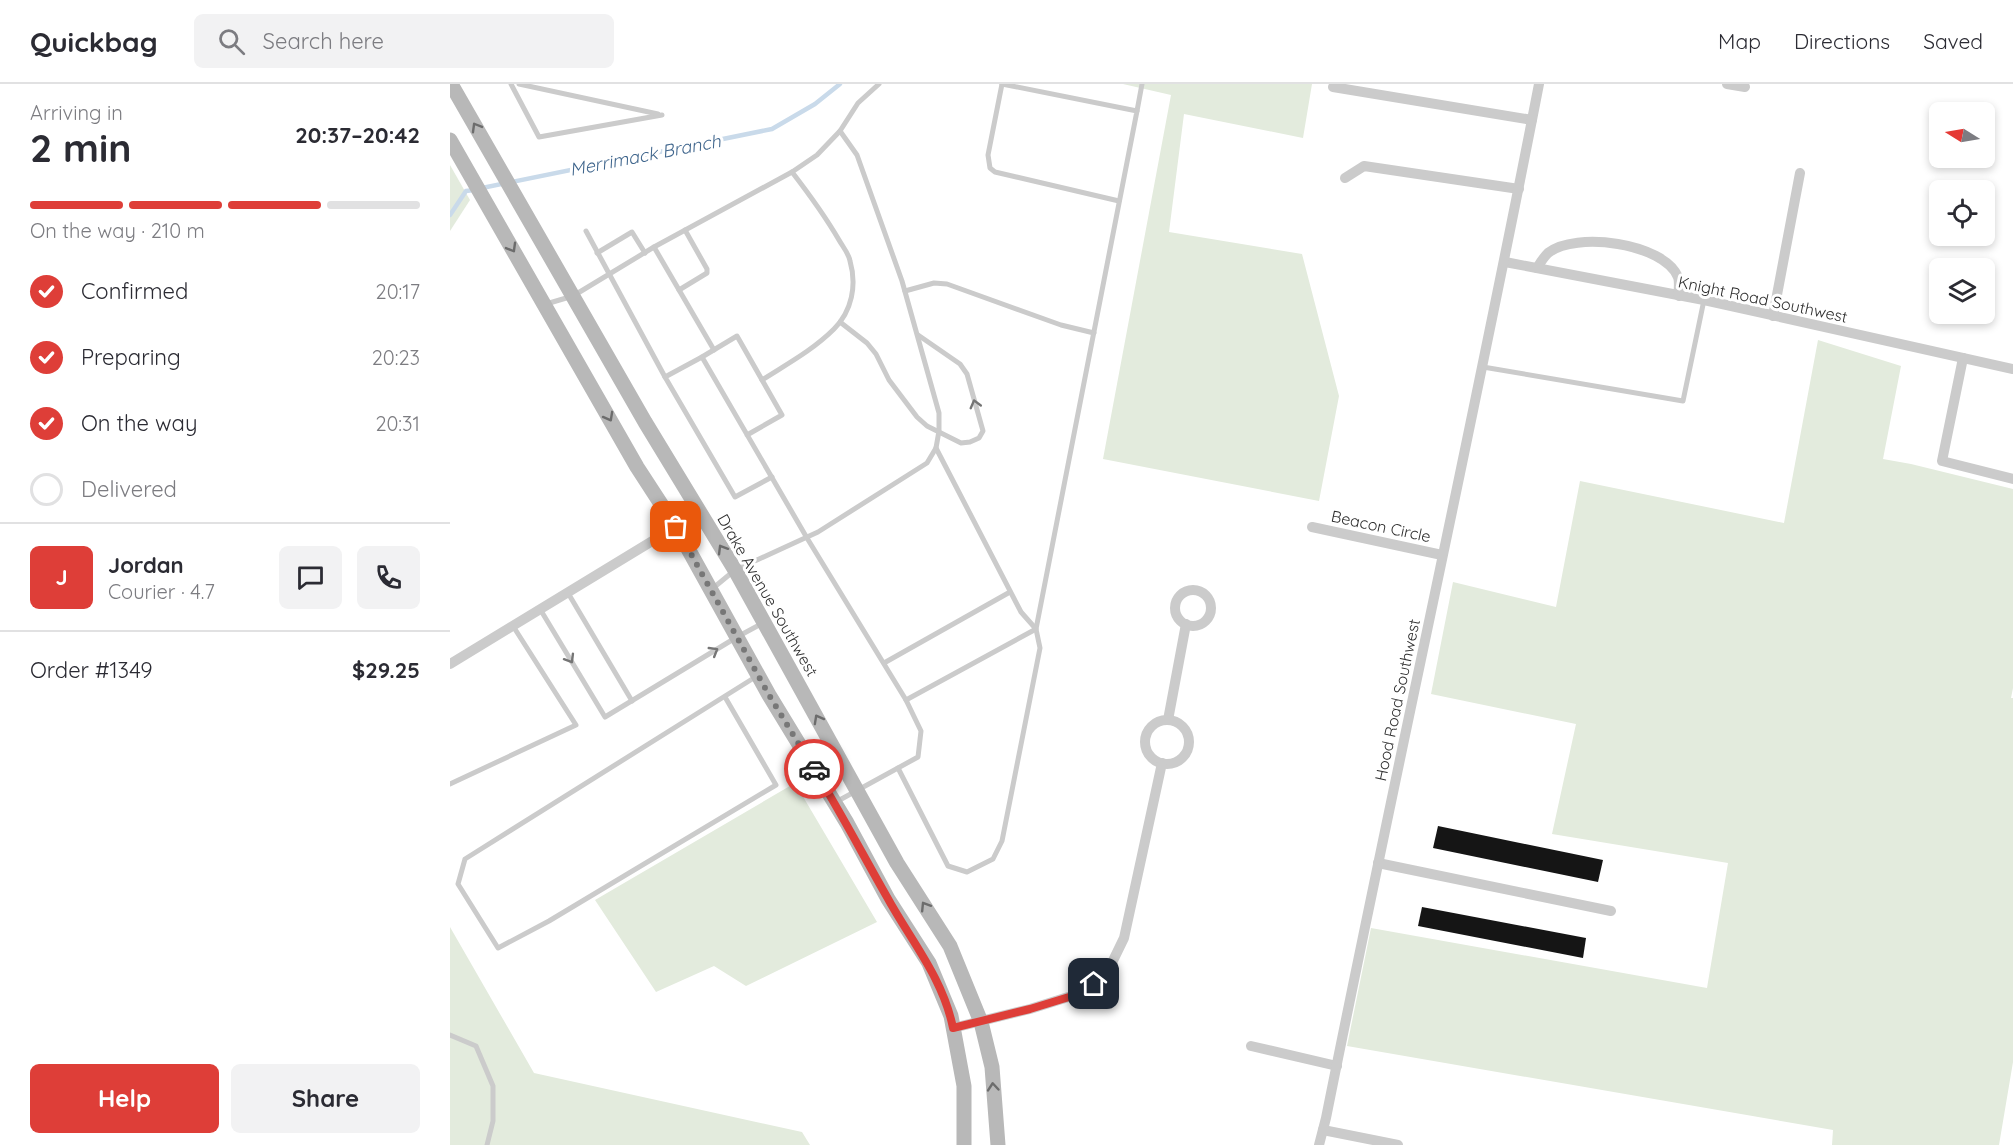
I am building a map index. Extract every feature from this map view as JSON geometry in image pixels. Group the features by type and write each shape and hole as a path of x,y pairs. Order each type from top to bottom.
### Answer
{"street":[{"name":"Drake Avenue Southwest","path":"451,84 645,422 765,622 897,863 950,946 981,1022 992,1067 998,1145"},
{"path":"1345,178 1364,166 1519,189 1539,84"},
{"path":"1727,84 1745,87"},
{"path":"1333,87 1532,120"},
{"path":"450,140 637,467 676,527 758,676 834,802 888,899 929,963 951,1017 964,1086 964,1145"},
{"path":"1773,316 1800,172"},
{"name":"Hood Road Southwest","path":"1319,1145 1519,189"},
{"path":"1537,268 1548,253 1572,243 1599,242 1638,247 1666,262 1678,278 1679,296"},
{"name":"Knight Road Southwest","path":"1505,262 1704,300 2013,369"},
{"path":"1963,358 1942,461 2013,479"},
{"path":"450,664 700,512"},
{"name":"Beacon Circle","path":"1312,527 1443,555"},
{"path":"1168,720 1186,624"},
{"path":"1168,720 1182,725 1189,738 1189,745 1182,758 1169,764 1162,763 1155,761 1146,749 1146,735 1154,723 1168,720"},
{"path":"953,1028 1030,1009 1082,993 1106,975 1124,938 1162,763"},
{"path":"1378,863 1611,911"},
{"path":"1251,1047 1336,1066"},
{"path":"1323,1130 1398,1145"}],"lane":[{"path":"511,84 539,137 662,115 519,84"},
{"path":"544,304 573,296 654,247 817,156 840,132 858,103 879,84"},
{"path":"1119,201 995,172 990,168 987,163 988,155 1002,84 1137,111"},
{"path":"898,768 948,866 967,872 993,860 1002,841 1040,648 1036,629 1142,84"},
{"path":"711,590 735,570 807,538 872,499 927,463 936,448 939,412 905,291 857,155 840,132"},
{"path":"762,380 810,350 840,322 851,302 854,288 850,260 825,215 792,172"},
{"path":"679,290 707,273 707,269 685,230"},
{"path":"586,231 665,377 735,497 772,477"},
{"path":"597,253 632,232 645,253"},
{"path":"654,247 714,350"},
{"path":"905,291 934,283 947,284 1061,325 1094,333"},
{"path":"1483,367 1683,401 1704,300"},
{"path":"840,322 872,349 889,380 917,417 927,426 961,443 979,438 983,431 967,374 960,364 918,335"},
{"path":"665,377 737,336 782,415 747,435"},
{"path":"702,357 807,538 906,700 921,731 918,757 834,802"},
{"path":"936,448 1021,612 1036,629"},
{"path":"884,663 1010,591"},
{"path":"568,593 632,700"},
{"path":"540,609 605,717 765,622"},
{"path":"450,784 576,725 513,626"},
{"path":"906,700 1036,629"},
{"path":"725,697 776,784 549,921 498,948 458,884 465,859 758,676"},
{"path":"450,1035 476,1046 493,1086 493,1121 487,1145"}],"shaded area":[{"path":"1123,84 1312,84 1303,138 1184,114 1169,232 1302,254 1339,396 1319,501 1103,459 1171,95"},
{"path":"450,165 470,200 450,231"},
{"path":"1818,340 1901,366 1883,459 2013,489 2013,688 2011,698 2013,698 2013,1062 1999,1145 1832,1145 1833,1130 1347,1046 1371,928 1707,988 1728,863 1552,834 1576,724 1431,694 1453,582 1556,607 1580,481 1784,523"},
{"path":"795,783 877,922 746,986 714,966 656,992 595,900"},
{"path":"450,927 534,1073 802,1132 810,1145 450,1145"}],"building":[{"path":"1438,826 1603,860 1598,882 1433,848"},
{"path":"1422,907 1586,938 1583,958 1418,926"}],"waterway":[{"name":"Merrimack Branch","path":"482,188 772,129 815,104 840,84"},
{"name":"Merrimack Branch","path":"450,215 466,191 474,190"}],"way so far":[{"path":"676,527 769,695 814,769"}],"route":[{"path":"814,769 847,823 888,899 929,963 951,1017 953,1028 1030,1009 1082,993 1094,984"}]}
